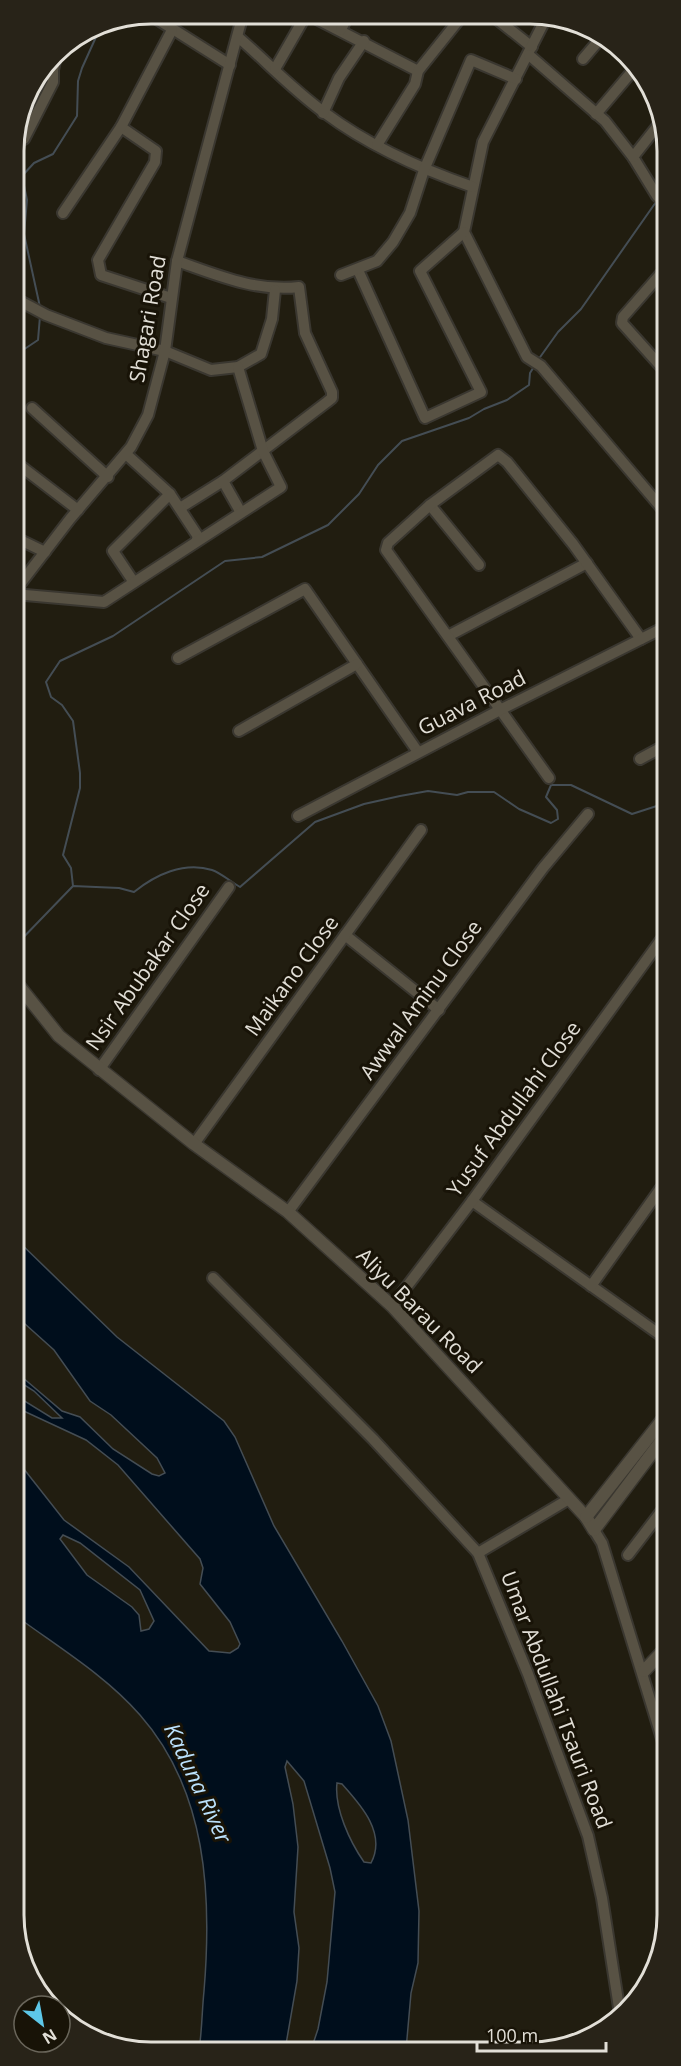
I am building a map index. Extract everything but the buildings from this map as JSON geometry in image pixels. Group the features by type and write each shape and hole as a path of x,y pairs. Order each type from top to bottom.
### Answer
{"street":[{"path":"163,24 230,65"},
{"name":"Shagari Road","path":"24,580 78,510 126,454 148,415 165,351 177,261 241,24"},
{"path":"275,69 302,24"},
{"path":"327,24 364,40 418,71"},
{"path":"341,30 344,24"},
{"path":"376,145 415,84 418,71 456,24"},
{"path":"501,24 596,114 633,157 657,194"},
{"path":"358,270 425,418 481,392 420,271 464,232 483,142 543,24"},
{"path":"63,213 121,127 172,30"},
{"path":"238,37 323,112 376,145 424,170 473,187"},
{"path":"323,112 339,78 364,40"},
{"path":"583,59 597,43"},
{"path":"341,275 377,261 393,242 410,213 424,170 471,60 516,79"},
{"path":"24,138 53,82 51,73"},
{"path":"596,114 631,73"},
{"path":"121,127 156,152 155,162 98,260 98,268 102,275 171,298"},
{"path":"633,157 655,129"},
{"path":"464,232 526,357 541,366 657,503"},
{"path":"177,261 234,281 275,290 298,287 305,333 332,392 332,398 263,451 223,481 180,508"},
{"path":"657,278 623,317 622,322 657,362"},
{"path":"24,304 46,315 106,338 165,351 211,370 238,367 256,358 265,347 275,290"},
{"path":"24,594 104,602 240,511 281,487 263,451 238,367"},
{"path":"32,408 108,477"},
{"path":"126,454 170,494 199,538 197,539"},
{"path":"549,778 386,550 388,543 430,505 498,455 507,462 587,563 641,639"},
{"path":"24,469 78,510"},
{"path":"223,481 240,511"},
{"path":"133,581 113,551 170,494"},
{"path":"430,505 479,564"},
{"path":"24,542 45,552"},
{"path":"448,636 587,563"},
{"path":"178,658 305,589 418,752"},
{"name":"Guava Road","path":"298,816 418,752 657,631"},
{"path":"239,731 357,664"},
{"path":"640,759 657,750"},
{"name":"Awwal Aminu Close","path":"288,1212 543,868 588,814"},
{"name":"Maikano Close","path":"194,1144 421,830"},
{"name":"Nsir Abubakar Close","path":"99,1070 229,887"},
{"path":"345,936 439,1010"},
{"name":"Yusuf Abdullahi Close","path":"392,1306 472,1201 657,945"},
{"name":"Aliyu Barau Road","path":"24,992 59,1036 194,1144 288,1212 392,1306 586,1517 594,1530"},
{"path":"591,1286 657,1194"},
{"path":"472,1201 657,1333"},
{"name":"Umar Abdullahi Tsauri Road","path":"213,1278 373,1439 478,1553 528,1674 588,1836 598,1876 619,2006"},
{"path":"586,1517 657,1427"},
{"path":"657,1446 594,1530 602,1543 644,1671 657,1726"},
{"path":"478,1553 569,1499"},
{"path":"628,1555 657,1517"},
{"path":"644,1671 657,1657"}],"water":[{"name":"Kaduna River","path":"24,1247 117,1337 224,1421 235,1437 274,1526 378,1706 391,1741 408,1820 419,1911 418,1963 411,1993 407,2042 314,2042 327,1982 335,1892 304,1781 287,1761 285,1767 293,1804 298,1847 294,1912 299,1948 297,1981 286,2042 200,2042 207,1918 200,1846 192,1810 179,1777 162,1745 140,1715 96,1674 24,1622 24,1469 64,1520 129,1567 209,1651 230,1653 240,1644 230,1622 200,1584 203,1568 200,1559 118,1465 86,1440 24,1411 24,1401 52,1418 62,1418 34,1391 24,1385 24,1379 62,1411 80,1417 113,1449 152,1474 159,1476 165,1473 157,1458 111,1415 90,1401 54,1350 24,1323","holes":["63,1535 80,1543 140,1590 154,1621 149,1629 141,1631 139,1615 132,1607 87,1575 60,1539","337,1783 342,1784 363,1810 374,1830 376,1841 371,1863 364,1862 353,1845 341,1814"]}],"waterway":[{"path":"24,174 34,163 53,154 77,116 78,81 96,37"},
{"path":"24,186 27,200 24,234"},
{"path":"538,360 558,332 581,309 656,202"},
{"path":"24,234 40,307"},
{"path":"24,349 38,340 40,316"},
{"path":"73,886 71,868 63,855 80,788 80,773 73,721 62,705 51,697 46,682 60,661 113,636 225,561 262,557 328,525 359,494 378,465 402,441 469,418 507,400 529,385 530,373 535,365"},
{"path":"24,937 73,886 119,888 134,892 170,871 191,867 212,870 240,887 315,822 364,804 400,796 428,791 457,795 468,792 494,792 519,809 551,823 558,819 557,810 546,797 551,785 571,785 632,814 657,806"}]}
